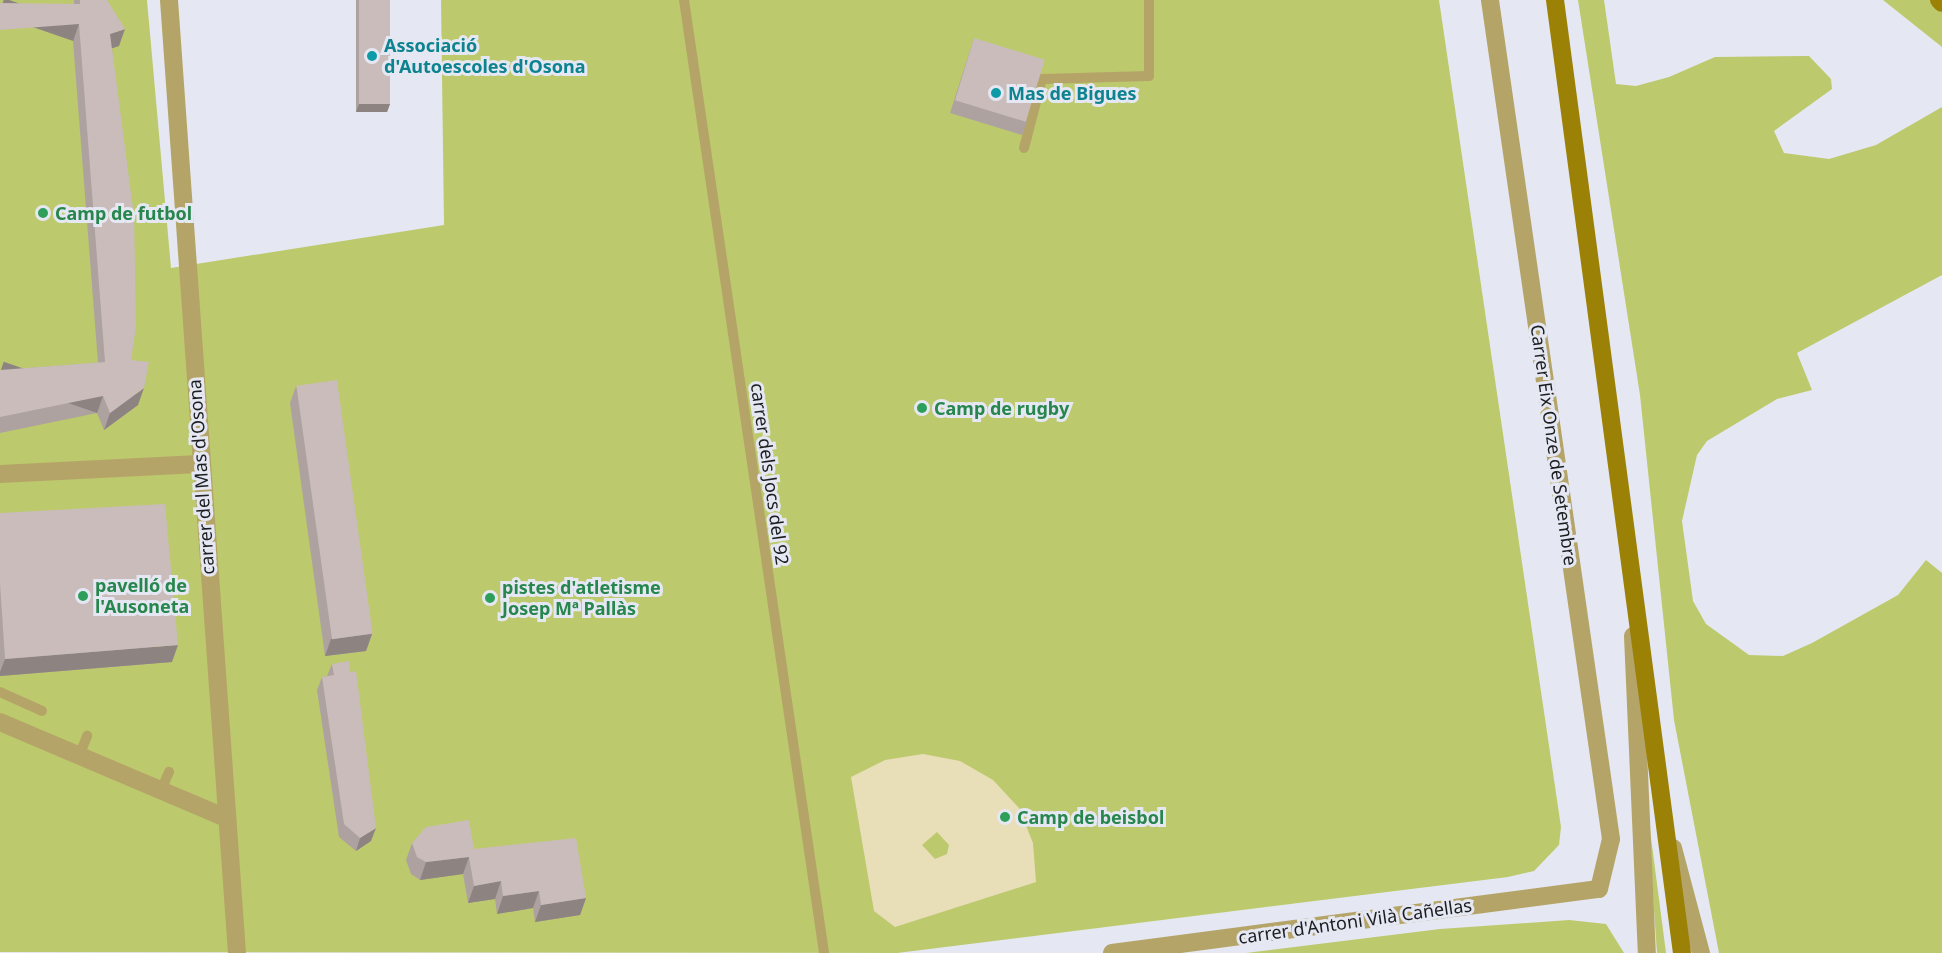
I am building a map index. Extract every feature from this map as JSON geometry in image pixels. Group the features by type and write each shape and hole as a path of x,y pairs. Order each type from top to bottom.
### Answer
{"street":[{"name":"carrer del Mas d'Osona","path":"169,0 199,464 237,953"},
{"name":"Carrer Eix Onze de Setembre","path":"1490,0 1611,839 1599,889"},
{"path":"1939,0 1942,3"},
{"path":"1554,1 1682,953"},
{"path":"0,474 199,464"},
{"path":"1632,583 1636,793 1647,953"},
{"path":"0,722 226,818"},
{"path":"1666,829 1701,953"},
{"name":"carrer d'Antoni Vilà Cañellas","path":"1112,953 1599,889"}],"lane":[{"name":"carrer dels Jocs del 92","path":"684,0 824,953"},
{"path":"1024,148 1042,79 1149,76 1149,0"},
{"path":"0,692 42,711"},
{"path":"80,756 87,736"},
{"path":"161,790 169,772"}],"green space":[{"path":"0,0 147,0 171,268 444,225 441,0 1439,0 1561,827 1559,845 1534,871 1508,877 897,953 0,952"},
{"path":"1578,0 1604,0 1616,84 1636,86 1669,77 1715,57 1809,56 1831,79 1832,89 1774,131 1784,153 1829,159 1876,145 1942,107 1942,275 1797,353 1812,390 1777,399 1707,441 1697,455 1682,521 1693,601 1706,624 1749,655 1783,656 1812,643 1898,595 1926,560 1942,573 1942,953 1719,953 1674,720 1640,395"},
{"path":"1883,0 1942,0 1942,47"},
{"path":"1647,807 1666,953 1657,953"},
{"path":"1569,920 1606,924 1624,953 1246,953 1440,929"}],"sand":[{"path":"923,754 960,761 993,780 1019,808 1033,843 1036,882 895,927 874,911 851,777 885,760","holes":["937,832 949,845 947,854 935,859 922,845"]}],"building":[{"name":"Camp de futbol","path":"80,0 107,0 125,29 110,34 134,216 136,327 131,360 149,362 144,388 110,413 103,396 0,417 0,370 105,362 79,24 0,30 0,3 80,4"},
{"name":"Associació d'Autoescoles d'Osona","path":"359,0 390,0 390,104 359,104"},
{"name":"Mas de Bigues","path":"974,38 1045,60 1026,122 955,100"},
{"path":"337,380 373,634 332,639 296,386"},
{"name":"pavelló de l'Ausoneta","path":"165,504 178,645 5,659 0,583 0,513"},
{"path":"349,661 350,672 356,671 376,828 360,838 344,824 322,677 334,675 332,664"},
{"path":"469,820 474,849 576,838 586,898 541,905 539,891 503,896 501,881 474,886 469,857 426,862 417,857 412,843 426,827"}],"place":[{"name":"Associació d'Autoescoles d'Osona","path":"372,56"},
{"name":"Mas de Bigues","path":"996,93"},
{"name":"Camp de futbol","path":"43,213"},
{"name":"Camp de rugby","path":"922,408"},
{"name":"pavelló de l'Ausoneta","path":"83,596"},
{"name":"pistes d'atletisme Josep Mª Pallàs","path":"490,598"},
{"name":"Camp de beisbol","path":"1005,817"}]}
